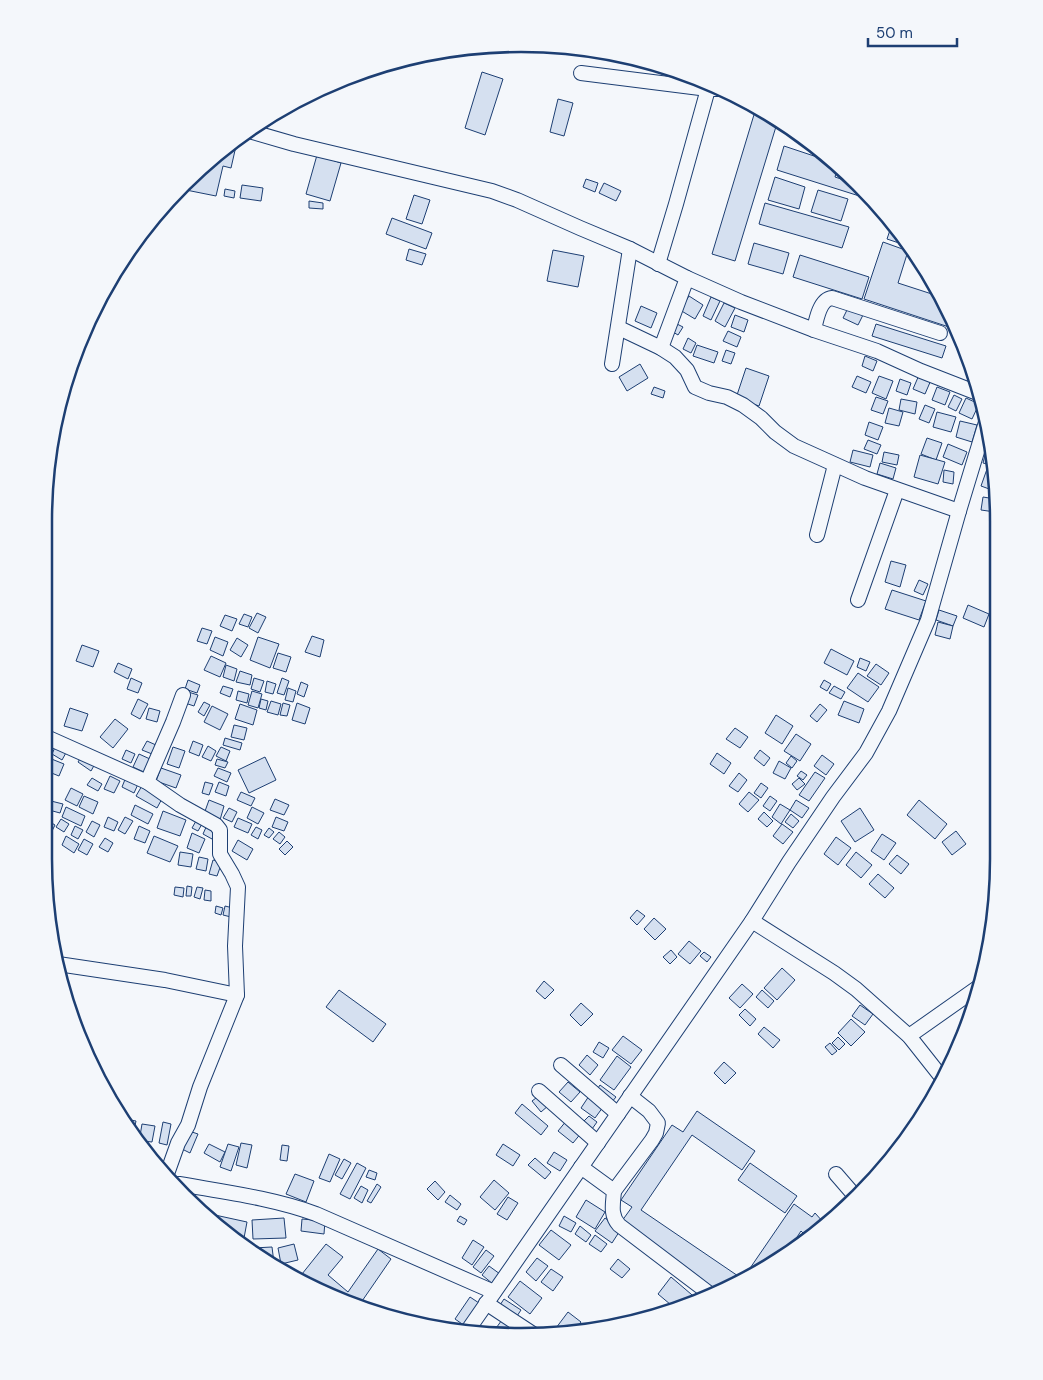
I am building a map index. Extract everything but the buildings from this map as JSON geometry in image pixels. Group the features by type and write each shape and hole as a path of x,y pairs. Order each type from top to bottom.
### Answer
{"street":[{"path":"581,73 693,85"},
{"path":"661,254 711,93"},
{"path":"259,133 294,144 492,191 517,200 630,250 661,254 687,278 741,302 816,322 921,371 972,391"},
{"path":"612,364 630,250"},
{"path":"661,348 687,278"},
{"path":"816,322 824,300 832,298 940,333"},
{"path":"619,328 661,348 675,357 687,370 695,386 708,393 727,397 743,405 794,446 897,490 959,511"},
{"path":"472,1324 752,921 833,797 866,753 889,711 928,620 982,435"},
{"path":"817,536 835,465"},
{"path":"858,600 897,490"},
{"path":"147,782 183,695"},
{"path":"52,740 147,782 180,805 216,825 220,830 220,854 238,887 235,946 238,995 200,1087 188,1125 178,1143 169,1168"},
{"path":"752,921 856,989 909,1036 938,1073"},
{"path":"65,965 165,980 238,995"},
{"path":"909,1036 971,992"},
{"path":"561,1065 618,1114"},
{"path":"540,1091 598,1143"},
{"path":"630,1096 650,1111 658,1123 652,1140 614,1190 612,1212 614,1219 619,1225 705,1290"},
{"path":"581,1166 614,1190"},
{"path":"836,1174 852,1191"},
{"path":"186,1185 270,1200 299,1208 341,1224 490,1297 526,1328"}]}
